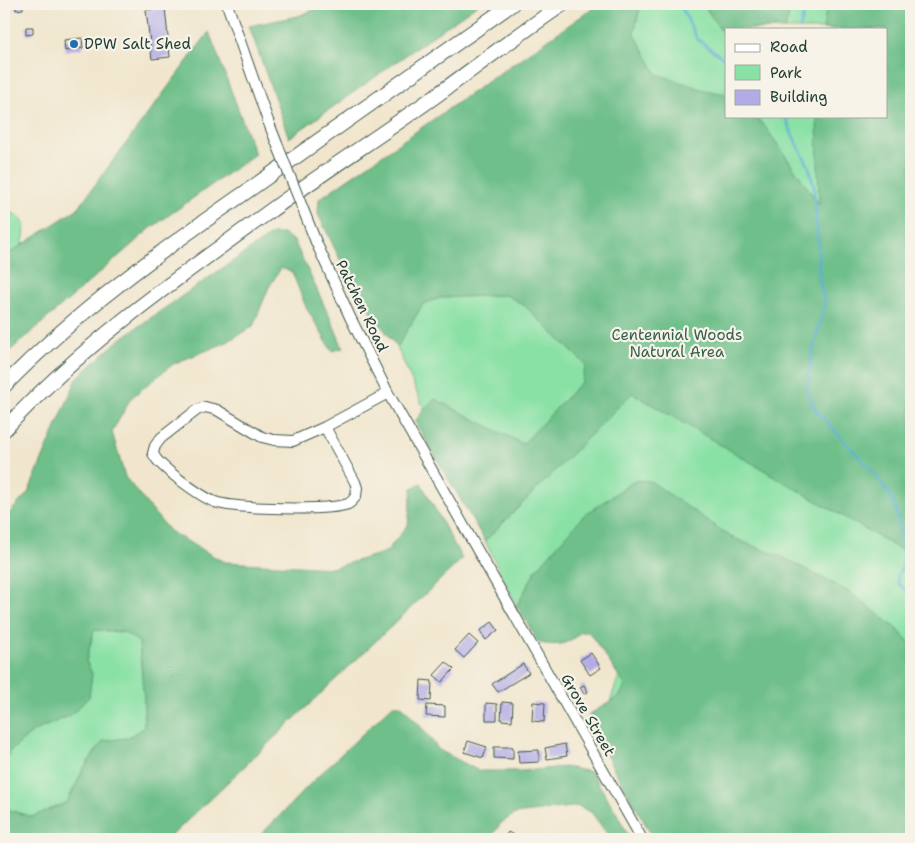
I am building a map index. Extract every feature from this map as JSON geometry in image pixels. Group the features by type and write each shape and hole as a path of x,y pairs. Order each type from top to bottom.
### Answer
{"highway":[{"path":"4,386 57,336 138,270 190,231 512,4"},
{"path":"4,430 45,388 88,350 175,279 563,4"}],"street":[{"name":"Patchen Road","path":"227,4 268,121 316,242 350,317 388,393 508,604"},
{"path":"326,427 356,485 356,496 347,504 282,508 219,503 200,494 159,464 153,453 160,438 197,410 205,407 218,410 262,437 292,441 326,427 388,393"},
{"name":"Grove Street","path":"508,604 642,839"}],"green space":[{"path":"330,4 478,4 289,138 249,26 298,16"},
{"path":"599,4 641,4 634,33 657,74 704,90 725,94 725,118 757,118 766,128 819,204 817,118 888,118 888,28 823,28 827,4 911,4 911,556 632,393 485,541 415,422 424,409 435,399 523,444 582,381 586,365 525,306 506,295 440,298 423,304 397,347 355,290 318,214 319,199"},
{"name":"Centennial Woods Natural Area","path":"641,4 911,4 911,839 599,735 642,606 536,570 517,606 485,541 513,513 429,404 424,409 397,347 402,339 350,219"},
{"path":"703,4 792,4 785,28 725,28 725,37"},
{"path":"209,32 255,154 151,228 4,356 4,257 77,209"},
{"path":"4,211 21,218 25,232 22,245 4,257"},
{"path":"272,234 283,234 294,241 343,348 332,351 306,307 292,272 281,268 269,287 253,326 227,342 173,364 131,398 112,432 125,477 169,531 224,562 332,568 386,552 408,525 412,488 421,483 462,559 168,839 4,839 4,803 9,810 32,817 67,802 84,768 103,741 127,738 144,728 144,698 139,642 124,632 94,630 86,661 92,674 89,697 71,715 34,731 9,752 4,766 4,519 28,493 77,378 120,339"},
{"path":"636,480 650,481 731,537 784,558 851,593 896,628 911,644 911,839 654,839 587,722 590,714 620,696 625,685 589,632 581,632 571,640 561,644 539,643 517,606 536,570 584,515"},
{"path":"94,630 124,632 139,642 144,698 144,728 127,738 103,741 84,768 68,802 32,817 9,810 4,803 4,766 9,752 34,731 71,715 92,674 86,661"},
{"path":"393,705 401,705 439,750 479,771 522,771 566,767 591,772 630,839 611,839 591,812 578,806 515,814 501,823 490,839 257,839 312,782"}],"building":[{"path":"23,4 23,9 16,10 15,5"},
{"path":"165,8 170,57 152,59 146,10"},
{"path":"26,27 33,27 33,34 26,35"},
{"name":"DPW Salt Shed","path":"82,38 83,48 65,51 64,40"},
{"path":"492,622 498,630 486,640 480,631"},
{"path":"469,635 478,643 464,658 455,650"},
{"path":"591,653 601,668 590,675 580,660"},
{"path":"446,662 454,669 442,682 434,675"},
{"path":"523,664 529,673 498,692 492,684"},
{"path":"421,680 432,681 431,701 420,700"},
{"path":"584,685 588,692 584,694 580,687"},
{"path":"502,702 513,703 512,721 501,720"},
{"path":"533,702 545,703 544,722 532,721"},
{"path":"486,703 497,704 497,720 486,720"},
{"path":"427,705 445,706 445,717 426,716"},
{"path":"468,741 487,747 483,758 464,752"},
{"path":"565,744 567,756 547,759 545,748"},
{"path":"494,747 513,747 513,759 494,758"},
{"path":"539,750 539,762 519,763 518,751"},
{"path":"508,832 521,839 504,839"}],"waterway":[{"path":"680,4 697,39 725,59"},
{"path":"800,28 806,4"},
{"path":"786,118 809,167 814,187 819,280 825,303 812,354 807,390 815,409 872,471 889,493 897,512 903,555 903,566 898,574 898,583 911,594"}],"place":[{"name":"DPW Salt Shed","path":"74,44"}]}
